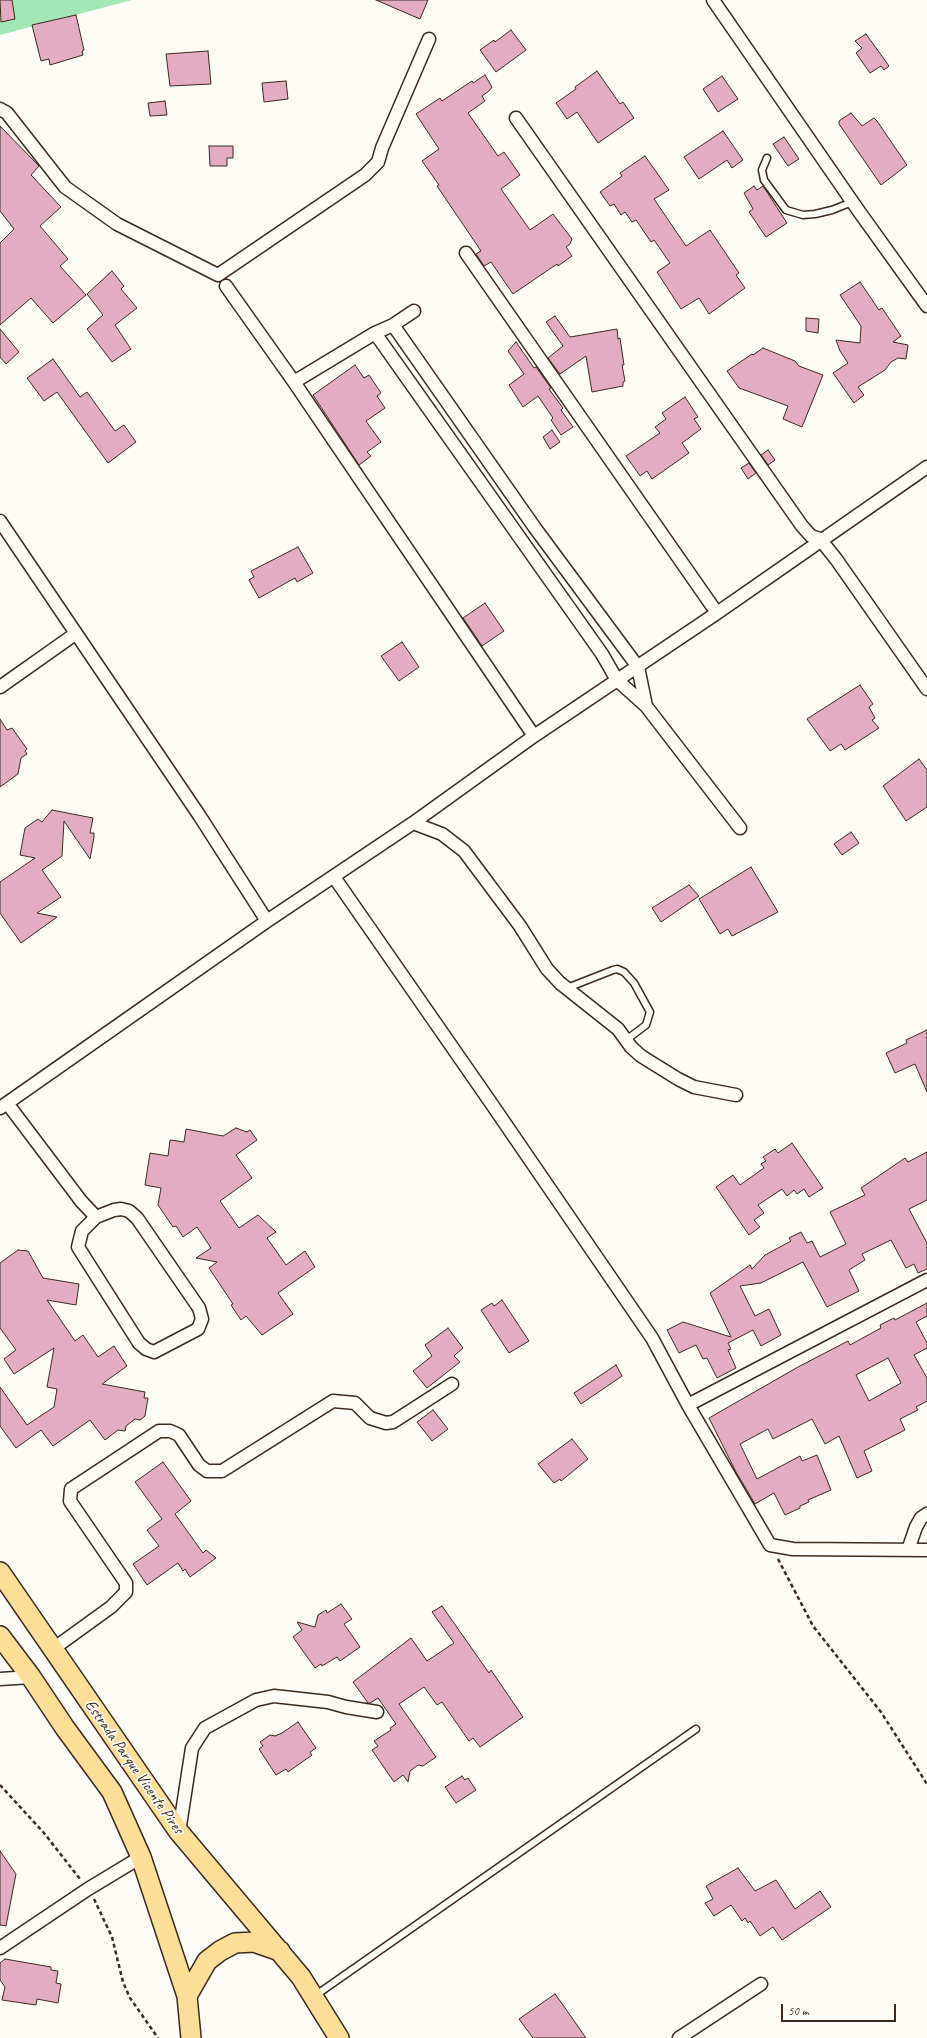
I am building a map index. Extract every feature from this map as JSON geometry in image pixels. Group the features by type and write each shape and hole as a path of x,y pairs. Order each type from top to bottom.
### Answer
{"main road":[{"name":"Estrada Parque Vicente Pires","path":"0,1572 179,1832 282,1951 314,1996 339,2038"},
{"name":"Estrada Parque Vicente Pires","path":"0,1638 31,1677 65,1728 112,1792 142,1857 187,1996 191,2038"},
{"path":"187,1996 207,1961 220,1951 235,1943 254,1942 282,1951"}],"street":[{"path":"713,0 852,202 927,306"},
{"path":"0,109 7,113 65,187 117,224 218,275 365,175 378,162 382,148 429,39"},
{"path":"516,118 802,526 811,536 820,539 927,689"},
{"path":"466,253 717,613"},
{"path":"226,286 294,382 534,736"},
{"path":"294,382 375,333 393,325 414,311"},
{"path":"393,325 535,528 638,667 646,706"},
{"path":"375,333 602,654 616,680 646,706 740,828"},
{"path":"428,408 444,397"},
{"path":"475,475 490,464"},
{"path":"96,1217 81,1201 4,1106 267,921 413,823 534,736 717,613 820,539 927,466"},
{"path":"0,521 75,634 199,815 267,921"},
{"path":"520,538 535,528"},
{"path":"0,687 75,634"},
{"path":"413,823 442,834 464,851 520,926 547,969 567,988 618,1029 641,1056 678,1079 708,1091 736,1094"},
{"path":"334,877 658,1346 688,1405 770,1545 792,1549 927,1550"},
{"path":"121,1209 129,1211 137,1218 199,1308 202,1319 198,1329 154,1352 146,1349 139,1343 78,1247 82,1231 96,1217 121,1209"},
{"path":"688,1405 927,1280"},
{"path":"53,1649 111,1608 126,1592 126,1583 70,1501 71,1489 159,1431 170,1431 179,1435 199,1465 207,1471 222,1471 333,1401 355,1403 370,1418 386,1423 393,1422 452,1384"},
{"path":"908,1550 916,1527 922,1518 927,1514"},
{"path":"0,1679 31,1677"},
{"path":"179,1832 192,1748 205,1728 256,1700 274,1696 328,1702 346,1707 377,1712"},
{"path":"0,1948 82,1893 142,1857"},
{"path":"679,2038 760,1984"}],"lane":[{"path":"767,158 762,170 764,180 786,210 803,215 815,214 832,210 852,202"},
{"path":"567,988 613,970 617,969 624,972 634,983 650,1012 646,1025 626,1040"},
{"path":"314,1996 696,1729"}],"path":[{"path":"770,1545 813,1626 881,1712 927,1784"}],"green space":[{"path":"0,0 132,0 0,35"}],"building":[{"path":"0,0 12,0 15,19 1,22"},
{"path":"376,0 428,0 420,19"},
{"path":"76,15 84,50 82,51 83,55 50,65 49,59 41,61 32,25"},
{"path":"511,30 526,50 496,72 480,50 494,40 495,42"},
{"path":"866,34 889,66 884,70 881,66 870,73 856,53 862,48 855,41"},
{"path":"208,51 211,84 170,86 166,54"},
{"path":"597,71 620,104 623,102 634,118 598,143 577,112 567,119 556,103 576,89 575,87"},
{"path":"485,75 492,87 482,96 485,101 468,113 498,156 504,152 520,175 501,189 530,230 553,214 572,239 570,244 566,247 572,256 558,266 557,264 513,294 491,262 484,266 476,254 481,251 422,161 439,149 416,114 440,98 442,101 472,81 473,83"},
{"path":"722,76 738,99 718,112 703,89"},
{"path":"286,81 288,99 264,102 262,83"},
{"path":"165,101 167,115 150,116 148,103"},
{"path":"851,113 862,126 874,118 907,165 881,185 839,124 839,121"},
{"path":"0,126 39,166 31,175 61,207 40,226 68,259 60,266 86,295 53,323 31,298 0,325 0,243 14,229 0,211"},
{"path":"723,131 743,160 732,168 727,160 699,179 684,157"},
{"path":"784,137 799,159 788,166 773,144"},
{"path":"209,146 233,146 233,158 227,158 227,166 210,166"},
{"path":"645,156 669,190 654,199 686,246 710,230 739,273 736,275 745,288 709,314 699,298 681,309 657,272 670,263 654,240 651,242 636,220 632,222 625,212 621,215 614,204 610,206 600,192 622,176 620,173"},
{"path":"754,186 757,190 763,186 787,223 766,237 749,212 753,209 744,193"},
{"path":"112,271 124,286 121,289 137,308 115,325 131,349 112,362 87,329 103,315 87,294"},
{"path":"860,282 879,310 882,308 901,336 893,342 908,345 906,359 898,358 891,362 885,370 858,387 864,395 854,403 833,373 848,363 840,351 836,340 860,343 861,326 840,295"},
{"path":"555,316 570,337 617,329 618,339 620,338 624,365 622,365 625,381 623,382 623,386 592,392 586,356 560,374 548,358 563,346 546,322"},
{"path":"806,318 819,319 818,333 806,331"},
{"path":"0,329 19,352 6,364 0,357"},
{"path":"516,342 534,368 536,367 551,388 549,389 563,408 561,410 573,427 561,435 551,420 553,418 538,396 523,407 509,385 524,374 508,351"},
{"path":"763,348 795,361 799,366 823,375 802,427 783,419 788,406 739,388 727,371"},
{"path":"53,359 80,397 87,392 115,431 124,425 136,442 108,463 57,392 44,401 27,378"},
{"path":"355,365 364,378 369,375 381,393 377,396 385,408 366,421 381,442 367,452 371,456 359,465 313,395"},
{"path":"685,397 698,417 694,419 701,429 682,443 689,453 652,479 647,471 640,476 626,456 660,433 655,427 666,419 662,413"},
{"path":"552,430 560,442 550,449 543,437"},
{"path":"768,450 775,460 768,465 761,455"},
{"path":"749,463 756,473 748,479 741,468"},
{"path":"298,547 313,573 297,582 295,578 259,598 249,580 254,577 251,571"},
{"path":"485,603 504,631 482,646 463,618"},
{"path":"402,642 419,667 399,681 381,656"},
{"path":"860,685 873,704 869,707 875,718 872,720 879,728 845,750 841,744 830,751 807,719"},
{"path":"0,719 7,730 12,728 27,749 25,751 27,754 21,758 18,774 0,787"},
{"path":"919,759 927,770 927,807 906,821 883,786"},
{"path":"52,810 93,818 90,833 94,833 94,837 90,859 64,821 62,856 42,870 61,897 37,913 57,917 21,943 0,913 0,882 35,858 20,855 25,828 38,819 42,822"},
{"path":"851,832 859,843 842,855 834,844"},
{"path":"751,867 778,912 732,936 728,929 720,934 699,899"},
{"path":"689,885 699,896 661,922 652,908"},
{"path":"927,1030 927,1092 915,1064 895,1073 886,1053 907,1043 906,1040"},
{"path":"236,1128 247,1132 250,1130 257,1140 236,1155 252,1178 220,1201 239,1228 258,1215 276,1232 267,1238 286,1265 305,1251 315,1267 278,1293 293,1314 262,1335 246,1316 241,1320 231,1305 233,1304 209,1268 217,1262 196,1258 211,1248 197,1227 183,1237 176,1226 173,1227 158,1205 161,1188 145,1185 150,1153 168,1156 170,1140 184,1142 186,1129 223,1136"},
{"path":"792,1143 823,1188 809,1197 804,1189 797,1194 794,1190 787,1196 782,1189 758,1205 764,1213 754,1220 760,1227 749,1235 716,1187 733,1175 740,1185 764,1168 761,1164 766,1161 763,1157 775,1149 778,1153"},
{"path":"927,1152 927,1200 909,1209 927,1243 927,1269 918,1273 914,1264 906,1268 891,1240 862,1254 865,1260 849,1270 859,1291 827,1307 803,1262 761,1283 740,1286 755,1316 769,1309 781,1335 761,1346 753,1330 728,1343 731,1349 728,1350 736,1368 717,1378 707,1358 703,1359 696,1345 679,1353 667,1330 683,1322 731,1337 710,1293 750,1265 752,1269 765,1255 791,1241 789,1238 801,1232 807,1243 812,1241 820,1257 846,1244 830,1212 865,1195 861,1188 905,1158 908,1162"},
{"path":"18,1250 28,1251 43,1278 79,1284 76,1305 47,1300 75,1341 83,1335 98,1357 114,1346 127,1366 102,1384 145,1392 144,1398 148,1398 145,1416 140,1420 135,1419 126,1426 125,1431 118,1430 105,1440 90,1420 53,1446 41,1430 16,1448 0,1426 0,1387 27,1425 54,1407 57,1389 47,1387 54,1348 14,1374 4,1359 16,1350 0,1328 0,1263"},
{"path":"502,1300 529,1341 509,1353 481,1310 492,1303 494,1306"},
{"path":"927,1303 927,1316 916,1322 927,1343 927,1348 914,1355 927,1378 927,1401 916,1407 918,1410 900,1419 905,1430 864,1451 872,1471 857,1478 839,1436 825,1444 812,1419 773,1439 768,1429 740,1444 757,1479 800,1456 802,1461 817,1455 831,1490 808,1500 809,1502 800,1506 800,1508 785,1515 774,1493 755,1504 736,1472 709,1418 798,1367 848,1341 850,1345 881,1328 880,1325 894,1318 895,1320","holes":["888,1358 901,1383 869,1401 856,1375"]},
{"path":"448,1328 463,1348 454,1356 460,1362 427,1388 413,1371 432,1356 425,1345"},
{"path":"616,1365 622,1376 581,1404 574,1393"},
{"path":"433,1410 448,1429 432,1441 417,1422"},
{"path":"572,1439 588,1459 561,1481 560,1479 554,1483 538,1464"},
{"path":"163,1462 191,1501 175,1514 203,1553 206,1550 216,1558 190,1577 185,1569 183,1571 178,1563 147,1585 133,1564 159,1546 147,1530 162,1519 135,1482"},
{"path":"341,1604 352,1619 344,1624 360,1647 340,1661 337,1657 322,1666 321,1664 315,1668 293,1637 302,1630 297,1622 315,1627 318,1615 326,1610 327,1613"},
{"path":"442,1606 489,1673 491,1670 523,1717 480,1747 473,1738 469,1741 442,1702 437,1705 424,1687 399,1704 436,1757 423,1766 418,1765 410,1771 408,1782 403,1775 394,1782 372,1750 378,1746 374,1741 391,1730 390,1728 396,1724 378,1698 368,1703 353,1682 411,1638 427,1661 454,1643 432,1612"},
{"path":"298,1722 316,1748 310,1752 312,1755 288,1772 286,1769 276,1775 259,1749 263,1746 260,1742 270,1735 275,1736 282,1733"},
{"path":"462,1776 465,1780 468,1778 476,1790 456,1803 445,1787"},
{"path":"0,1851 16,1874 6,1926 0,1925"},
{"path":"738,1868 755,1891 776,1880 795,1909 820,1891 831,1907 782,1940 773,1927 760,1936 750,1921 748,1923 745,1918 742,1921 731,1905 714,1916 705,1903 713,1899 706,1886"},
{"path":"5,1959 51,1967 51,1970 58,1971 56,1983 61,1984 58,2003 37,1999 36,2005 2,2000 5,1987 0,1980 0,1963"},
{"path":"555,1994 586,2038 533,2038 519,2019"}]}
